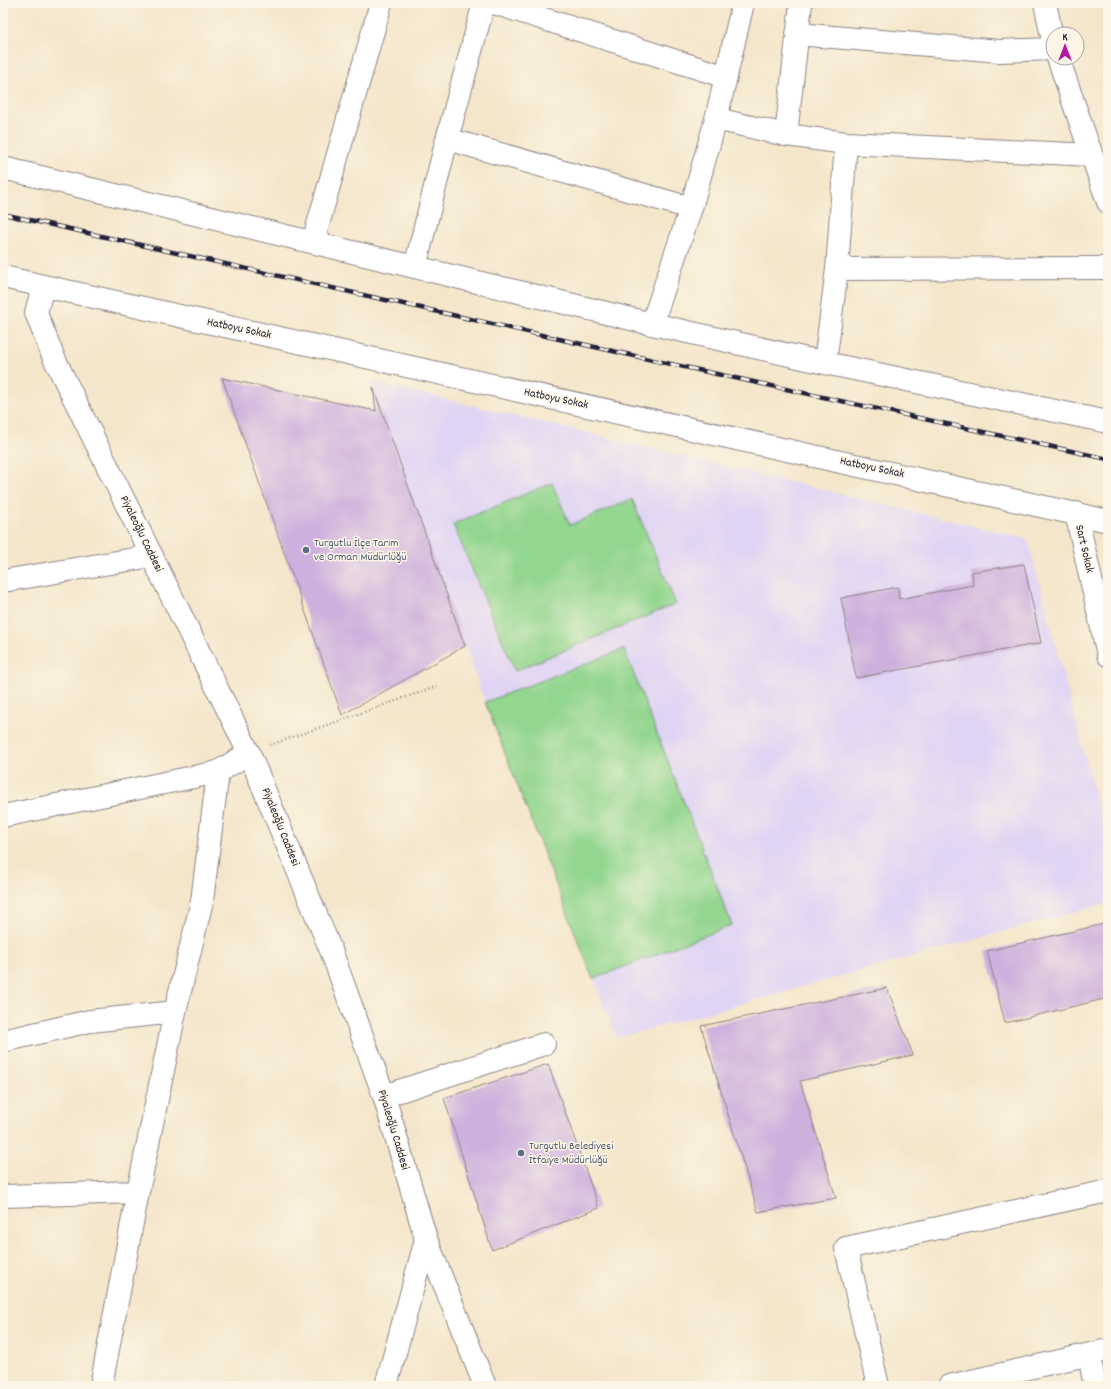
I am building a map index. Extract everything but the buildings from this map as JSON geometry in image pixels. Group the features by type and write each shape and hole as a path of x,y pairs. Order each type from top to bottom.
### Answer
{"street":[{"path":"313,242 381,3"},
{"path":"415,266 447,139 484,3"},
{"path":"494,3 726,77"},
{"path":"652,324 692,208 716,120 743,3"},
{"path":"786,135 801,3"},
{"path":"1044,3 1049,26"},
{"path":"797,34 1000,51 1045,49"},
{"path":"1061,66 1108,202"},
{"path":"716,120 786,135 846,143 1091,155"},
{"path":"447,139 692,208"},
{"path":"825,363 837,269 846,143"},
{"path":"3,168 652,324 825,363 1108,422"},
{"path":"837,269 1108,268"},
{"name":"Hatboyu Sokak","path":"3,277 1108,521"},
{"name":"Piyaleoğlu Caddesi","path":"43,286 36,313 53,356 249,752 332,954 384,1096 426,1239 485,1386"},
{"name":"Sart Sokak","path":"1076,513 1108,655"},
{"path":"3,581 152,556"},
{"path":"3,816 218,772 249,752"},
{"path":"101,1386 138,1192 176,1012 202,901 218,772"},
{"path":"3,1040 90,1021 176,1012"},
{"path":"384,1096 544,1044"},
{"path":"878,1386 846,1248 1108,1190"},
{"path":"3,1196 138,1192"},
{"path":"386,1386 426,1239"},
{"path":"949,1386 1098,1352 1095,1386"}],"path":[{"path":"249,752 438,686"}],"shaded area":[{"path":"370,381 1028,539 1108,845 1108,903 617,1038 485,702"}],"green space":[{"path":"552,483 570,525 632,499 676,604 515,671 453,524"},
{"path":"624,649 732,925 593,979 485,702"}],"railway":[{"path":"3,214 657,361 1108,459"}],"place":[{"name":"Turgutlu İlçe Tarım ve Orman Müdürlüğü","path":"306,550"},
{"name":"Turgutlu Belediyesi İtfaiye Müdürlüğü","path":"521,1153"}]}
